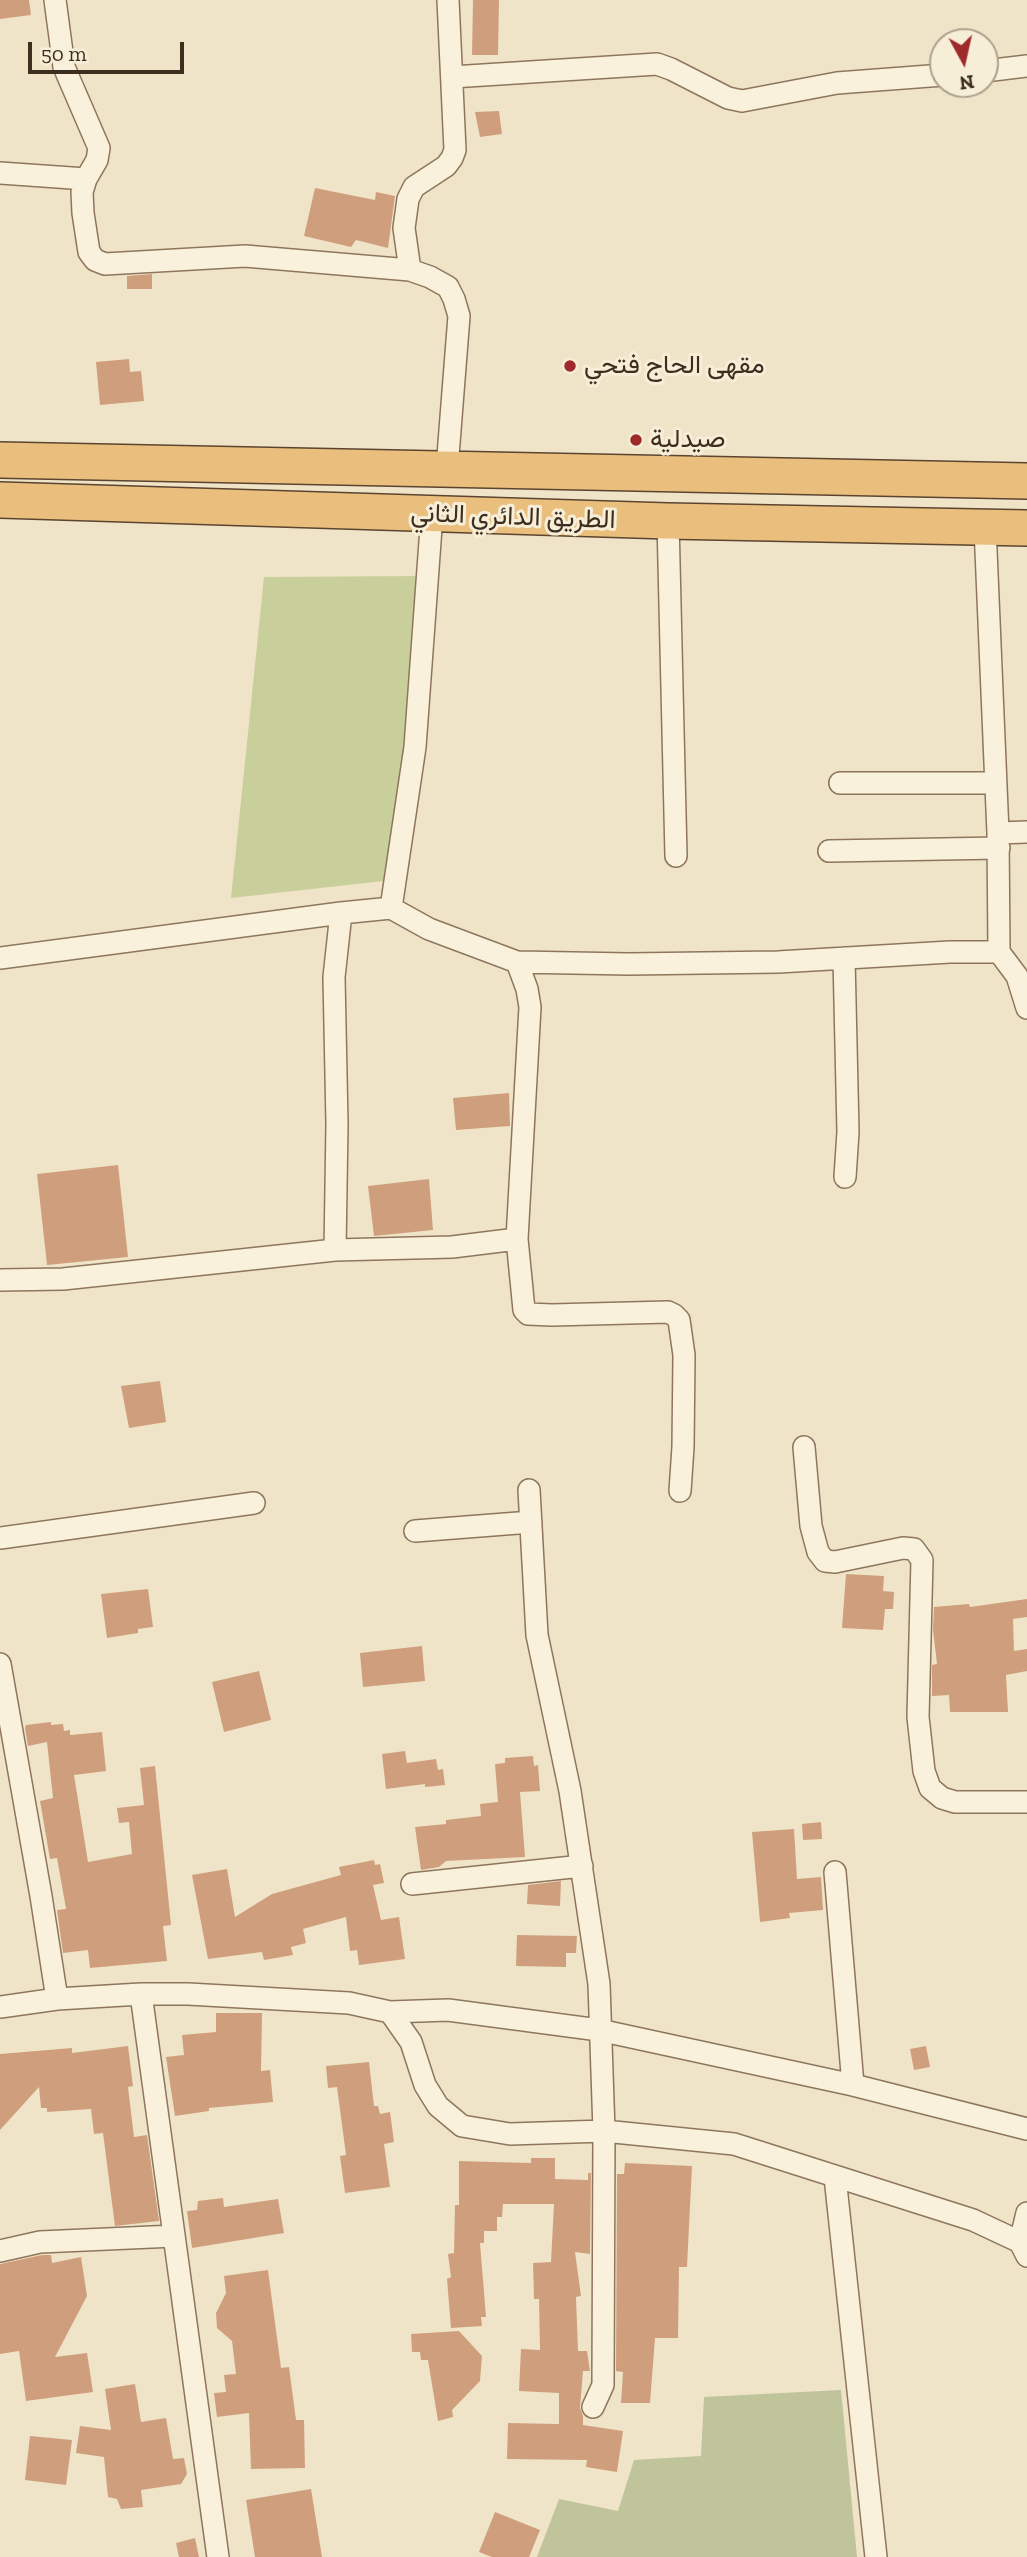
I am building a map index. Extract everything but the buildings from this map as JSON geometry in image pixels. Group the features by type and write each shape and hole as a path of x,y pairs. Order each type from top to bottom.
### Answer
{"highway":[{"name":"الطريق الدائري الثاني","path":"0,460 1027,481"},
{"name":"الطريق الدائري الثاني","path":"0,500 668,522 1027,528"}],"street":[{"path":"55,0 64,67 99,148 97,160 82,192 89,252 95,260 105,264 245,256 410,270 430,276 448,288 458,316 447,468"},
{"path":"410,270 404,228 408,199 414,187 446,166 455,150 448,0"},
{"path":"452,77 657,64 671,68 728,98 742,101 837,83 929,76"},
{"path":"999,69 1027,66"},
{"path":"0,173 86,180"},
{"path":"391,908 415,747 432,514"},
{"path":"668,522 676,856"},
{"path":"985,527 998,840 999,952 1017,976 1027,1008"},
{"path":"840,783 995,783"},
{"path":"829,851 998,840 1027,832"},
{"path":"0,958 391,908 429,929 517,962 778,962 950,952 999,952"},
{"path":"335,1250 338,1124 334,978 341,913"},
{"path":"844,958 848,1132 845,1177"},
{"path":"517,962 527,989 530,1007 517,1239 523,1306 528,1314 668,1312 678,1320 684,1355 680,1491"},
{"path":"0,1280 62,1279 335,1250 452,1247 517,1239"},
{"path":"804,1447 811,1526 818,1552 825,1561 835,1562 903,1548 914,1549 922,1560 918,1717 930,1788 942,1798 955,1802 1027,1802"},
{"path":"529,1490 537,1635 570,1791 599,1984 604,2132 603,2385 593,2407"},
{"path":"0,1538 254,1503"},
{"path":"415,1531 531,1522"},
{"path":"0,1664 57,1999"},
{"path":"412,1884 582,1866"},
{"path":"835,1872 853,2085"},
{"path":"141,1994 218,2557"},
{"path":"0,2007 57,1999 188,1994 349,2003 390,2012 448,2010 599,2031 853,2085 1027,2129"},
{"path":"390,2012 411,2042 425,2085 439,2106 462,2126 510,2134 604,2132 734,2144 973,2220 1023,2249 1027,2213"},
{"path":"835,2177 876,2557"},
{"path":"0,2252 40,2242 174,2236"}],"green space":[{"path":"420,576 393,872 383,881 231,898 264,577"},
{"path":"841,2390 857,2557 537,2557 559,2499 618,2511 634,2460 701,2456 704,2397"}],"place":[{"name":"مقهى الحاج فتحي","path":"570,366"},
{"name":"صيدلية","path":"636,440"}]}
